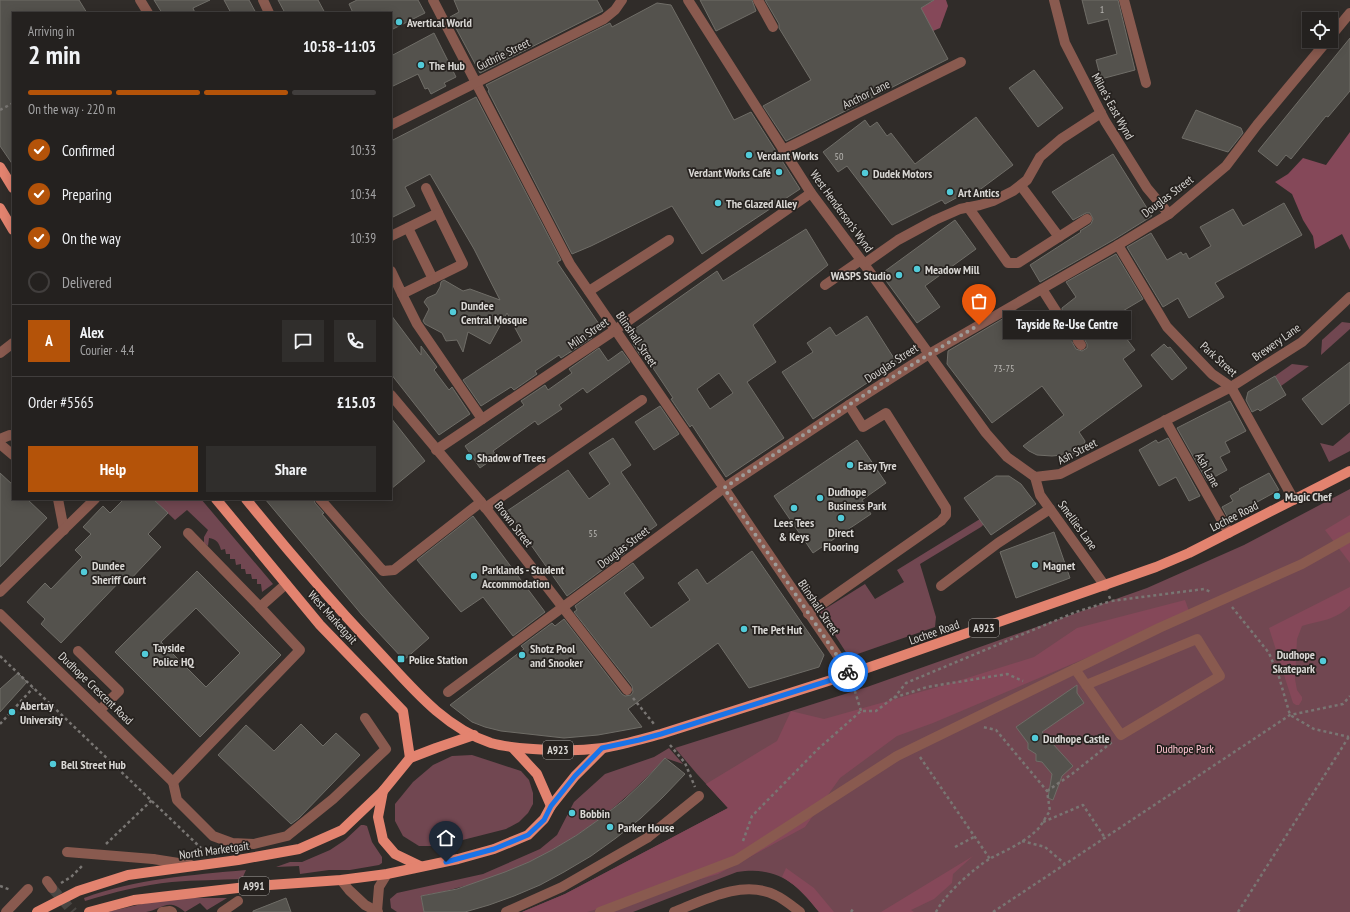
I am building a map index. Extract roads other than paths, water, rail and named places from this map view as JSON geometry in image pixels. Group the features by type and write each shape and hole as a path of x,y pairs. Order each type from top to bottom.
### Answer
{"main road":[{"path":"0,167 12,186"},
{"path":"0,209 12,228"},
{"name":"Lochee Road","path":"513,748 575,750 602,748 639,740 850,674 1105,586 1175,559 1294,500 1350,470"},
{"name":"West Marketgait","path":"217,500 320,625 403,711 410,758"},
{"name":"West Marketgait","path":"247,500 343,613 430,706 453,724 474,735 491,742 513,748"},
{"name":"A991","path":"420,866 395,854 383,840 378,817 383,791 410,758 474,735"},
{"path":"513,748 537,774 551,806"},
{"name":"A923","path":"551,806 575,776 602,748"},
{"name":"North Marketgait","path":"37,912 78,891 128,875 238,860 299,849 342,830 383,791"},
{"name":"A991","path":"89,912 134,900 255,886 341,880 387,874 466,857 494,849 528,835 544,820 551,806"}],"street":[{"path":"140,0 147,12"},
{"path":"262,0 268,12"},
{"name":"Blinshall Street","path":"433,0 570,264 850,674"},
{"name":"Guthrie Street","path":"392,124 604,19 615,10 622,0"},
{"name":"West Henderson's Wynd","path":"688,0 811,193 929,354"},
{"path":"758,0 773,26"},
{"name":"Milne's East Wynd","path":"1054,0 1065,44 1101,113 1147,188 1169,214"},
{"path":"1124,0 1146,83"},
{"path":"1338,28 1350,14"},
{"name":"Douglas Street","path":"448,692 724,488 849,405 929,354 1169,214 1226,166 1257,125 1321,48"},
{"name":"Anchor Lane","path":"783,150 961,62"},
{"path":"825,285 898,240 935,220 960,209 993,201 1021,186 1027,180 1040,157 1061,139 1101,113"},
{"path":"1021,186 1059,237"},
{"path":"402,294 463,264 426,188"},
{"name":"Miln Street","path":"436,450 615,330 811,193"},
{"path":"968,207 1008,263 1018,263 1087,219"},
{"path":"392,236 438,213"},
{"path":"408,228 433,279"},
{"path":"589,292 669,240"},
{"name":"Park Street","path":"1118,245 1167,327 1212,374 1231,387 1294,500"},
{"path":"394,283 402,294 417,324 482,419"},
{"path":"1042,289 1056,312"},
{"name":"Brewery Lane","path":"1231,387 1302,342 1350,297"},
{"path":"0,353 12,344"},
{"path":"929,354 986,433 1007,457 1035,477"},
{"name":"Ash Street","path":"1035,477 1060,474 1231,387"},
{"name":"Brown Street","path":"392,396 483,505 627,690"},
{"path":"321,500 383,572 394,570 483,505 642,400"},
{"path":"808,614 946,516 946,508 886,413 863,427 849,405"},
{"name":"Ash Lane","path":"1165,420 1228,533"},
{"path":"0,439 12,436"},
{"path":"0,444 12,454"},
{"name":"Smellies Lane","path":"1035,477 1040,495 1105,586"},
{"path":"58,500 64,530"},
{"path":"0,592 94,500"},
{"path":"941,586 998,543 1050,509"},
{"path":"188,533 300,650 173,782 177,800 213,836 232,843 254,844 287,836 333,799 386,749 365,718"},
{"path":"600,912 736,860 897,756 917,752 1036,687 1159,628 1302,564 1350,537"},
{"path":"260,607 286,584"},
{"name":"Dudhope Crescent Road","path":"0,614 173,782"},
{"path":"1075,668 1086,685 1121,735 1220,676 1197,639 1086,685"},
{"path":"78,651 119,691 100,710"},
{"path":"506,912 562,887 647,838 699,796"},
{"path":"67,852 153,859 193,866"},
{"path":"341,880 365,905 378,912 379,887 387,874"},
{"path":"6,912 28,889"},
{"path":"674,912 736,890 756,889 774,894 800,912"},
{"path":"222,912 238,901"},
{"path":"162,912 172,912"}],"tunnel":[{"path":"1056,311 1078,341"},
{"path":"52,888 73,912"}],"place":[{"name":"Avertical World","path":"399,22"},
{"name":"The Hub","path":"421,65"},
{"name":"Verdant Works","path":"749,155"},
{"name":"Verdant Works Café","path":"779,172"},
{"name":"Dudek Motors","path":"865,173"},
{"name":"Art Antics","path":"950,192"},
{"name":"The Glazed Alley","path":"718,203"},
{"name":"Meadow Mill","path":"917,269"},
{"name":"WASPS Studio","path":"899,275"},
{"name":"Dundee Central Mosque","path":"453,312"},
{"name":"Tayside Re-Use Centre","path":"979,325"},
{"name":"Shadow of Trees","path":"469,457"},
{"name":"Easy Tyre","path":"850,465"},
{"name":"Magic Chef","path":"1277,496"},
{"name":"Dudhope Business Park","path":"820,498"},
{"name":"Lees Tees & Keys","path":"794,508"},
{"name":"Direct Flooring","path":"841,518"},
{"name":"Magnet","path":"1035,565"},
{"name":"Dundee Sheriff Court","path":"84,572"},
{"name":"Parklands - Student Accommodation","path":"474,576"},
{"name":"The Pet Hut","path":"744,629"},
{"name":"Tayside Police HQ","path":"145,654"},
{"name":"Shotz Pool and Snooker","path":"522,655"},
{"name":"Police Station","path":"401,659"},
{"name":"Dudhope Skatepark","path":"1323,661"},
{"name":"Abertay University","path":"12,712"},
{"name":"Dudhope Castle","path":"1035,738"},
{"name":"Bell Street Hub","path":"53,764"},
{"name":"Bobbin","path":"572,813"},
{"name":"Parker House","path":"610,827"}],"park label":[{"name":"Dudhope Park","path":"1185,748"}]}
